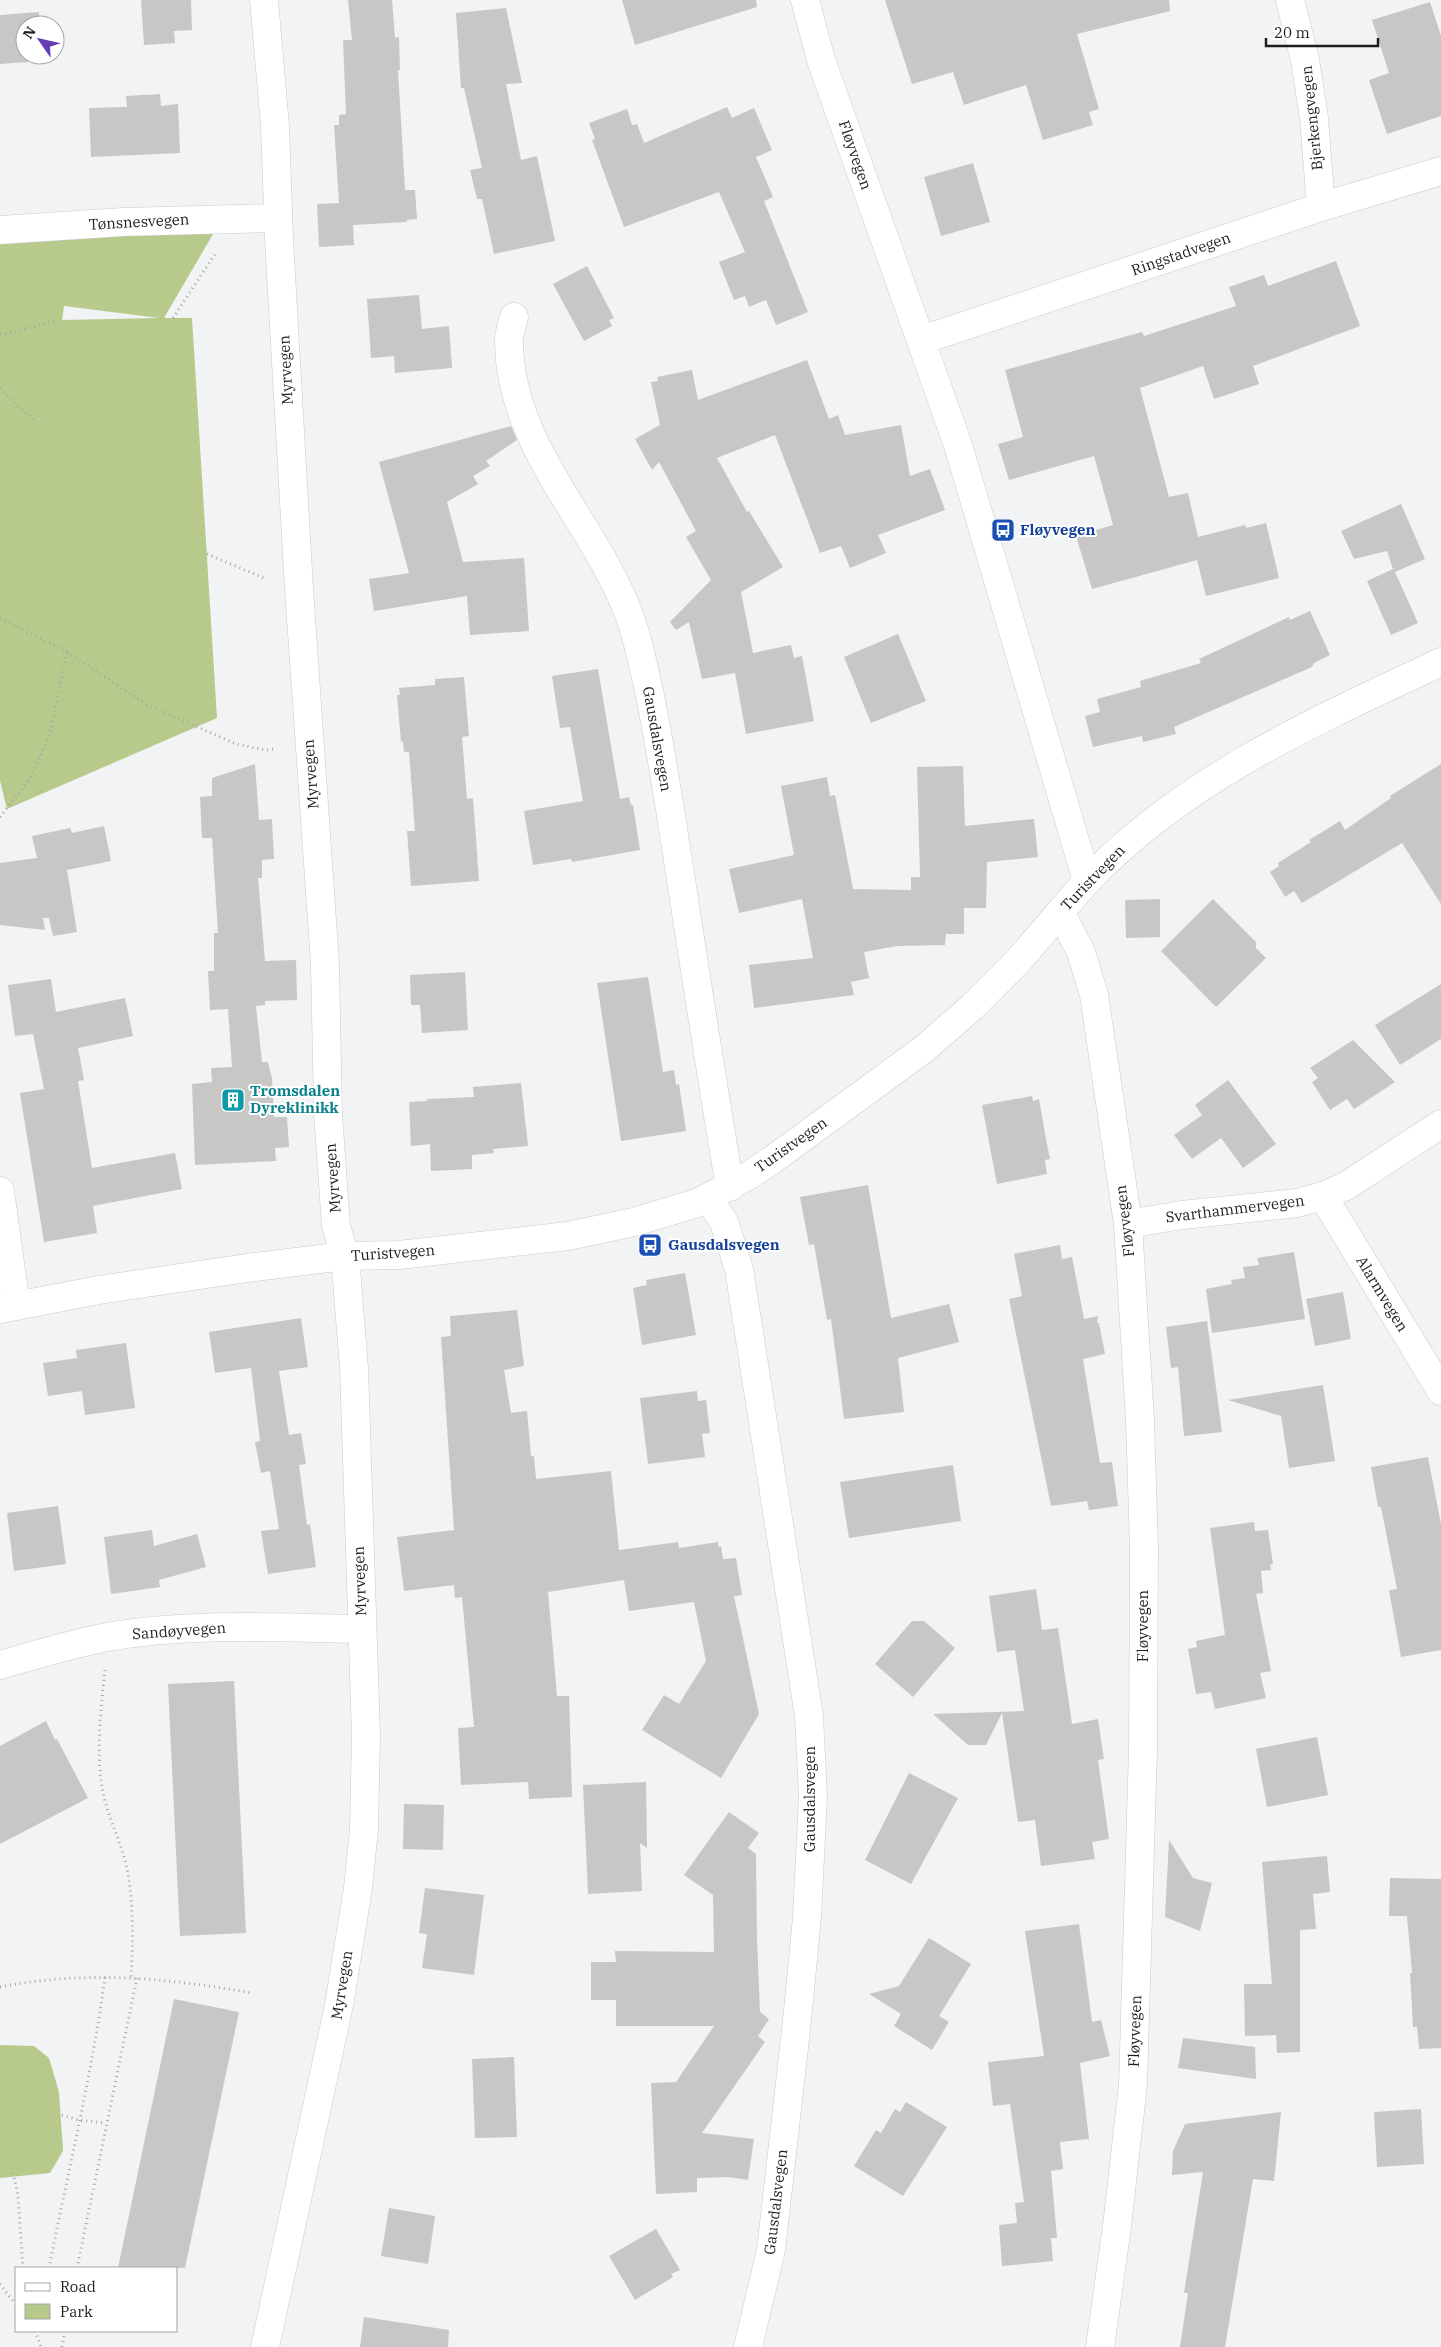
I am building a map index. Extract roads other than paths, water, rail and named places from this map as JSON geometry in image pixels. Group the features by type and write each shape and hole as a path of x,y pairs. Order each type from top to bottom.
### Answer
{"street":[{"name":"Myrvegen","path":"264,0 275,126 278,218 298,575 325,964 328,1114 336,1226 345,1256 354,1368 366,1784 358,1888 334,2031 265,2347"},
{"name":"Fløyvegen","path":"805,0 821,60 922,340 986,535 1087,881"},
{"name":"Bjerkengvegen","path":"1290,0 1307,70 1314,118 1321,207"},
{"name":"Ringstadvegen","path":"922,340 1321,207 1441,171"},
{"name":"Tønsnesvegen","path":"0,230 242,218 278,218"},
{"name":"Gausdalsvegen","path":"514,317 508,342 516,390 526,421 552,476 606,562 629,614 641,655 658,735 719,1192 727,1231 738,1268 808,1716 813,1770 807,1917 776,2217 765,2283 748,2347"},
{"name":"Turistvegen","path":"8,1307 132,1284 345,1256 398,1255 568,1236 634,1222 677,1210 719,1192 772,1160 924,1049 995,984 1117,850 1150,823 1220,774 1258,752 1441,662"},
{"name":"Fløyvegen","path":"1060,912 1081,952 1094,995 1128,1224 1139,1391 1144,1549 1139,1931 1134,2085 1100,2347"},
{"name":"Svarthammervegen","path":"1128,1224 1182,1215 1297,1203 1323,1196 1346,1186 1441,1124"},
{"path":"0,1191 8,1307"},
{"name":"Alarmvegen","path":"1323,1196 1441,1391"},
{"name":"Sandøyvegen","path":"0,1665 108,1637 199,1627 362,1629"}],"place":[{"name":"Fløyvegen","path":"1003,530"},
{"name":"Tromsdalen Dyreklinikk","path":"233,1100"},
{"name":"Gausdalsvegen","path":"650,1245"}]}
